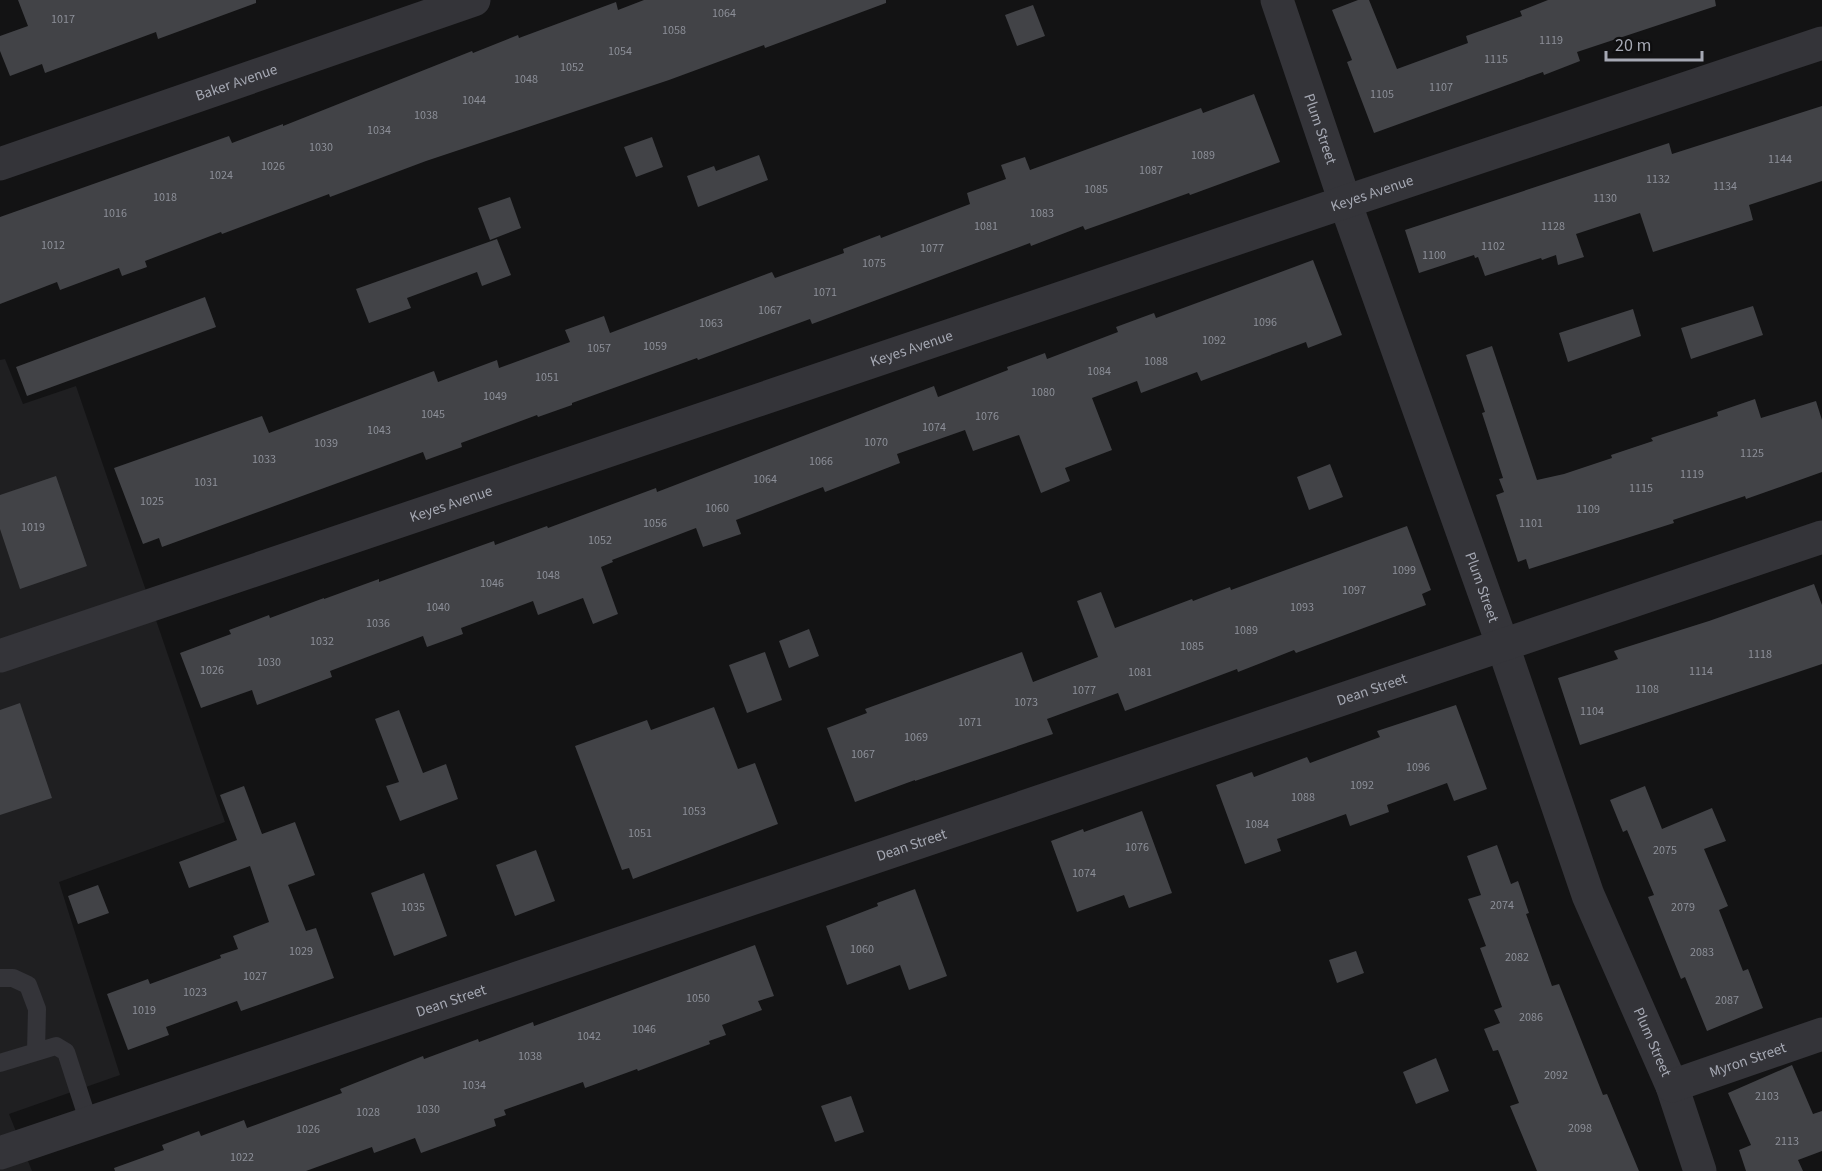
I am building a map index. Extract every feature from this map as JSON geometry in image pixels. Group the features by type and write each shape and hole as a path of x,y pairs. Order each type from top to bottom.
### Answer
{"street":[{"name":"Baker Avenue","path":"0,164 474,0"},
{"name":"Plum Street","path":"1277,0 1345,202 1503,646 1588,895 1672,1086 1700,1171"},
{"name":"Keyes Avenue","path":"0,656 1822,43"},
{"name":"Dean Street","path":"0,1153 1822,537"},
{"name":"Myron Street","path":"1672,1086 1822,1034"}],"lane":[{"path":"0,978 13,978 28,984 37,1008 36,1052"},
{"path":"0,1064 56,1046 66,1052 89,1123"}],"shaded area":[{"path":"5,359 23,404 76,386 225,822 59,882 120,1075 9,1114 32,1171 0,1171 0,360"}],"building":[{"path":"18,0 256,0 256,3 158,39 156,32 45,73 42,64 10,76 0,51 0,36 28,26"},
{"path":"644,0 886,0 886,3 765,48 764,45 669,80 426,161 330,197 329,194 222,234 221,232 145,261 147,267 122,276 119,268 60,290 57,282 0,304 0,217 229,136 232,143 283,124 283,126 518,35 519,38 616,2 618,10"},
{"path":"1358,0 1369,0 1397,69 1468,43 1466,36 1522,16 1520,11 1548,0 1715,0 1716,6 1577,52 1580,61 1544,75 1543,72 1374,133 1347,62 1352,60 1332,10"},
{"path":"1033,5 1045,36 1017,46 1005,15"},
{"path":"1254,94 1280,162 1085,230 1083,226 1031,246 1030,243 812,324 810,319 698,360 697,358 572,403 572,405 538,417 537,415 461,443 462,447 426,460 423,452 162,547 159,538 143,544 114,468 262,416 269,433 434,371 438,382 497,360 499,368 570,342 565,330 604,316 610,333 772,272 775,278 844,253 843,249 880,235 881,238 970,204 967,193 1006,179 1001,165 1025,157 1030,170 1201,108 1203,113"},
{"path":"1822,106 1822,181 1749,205 1753,220 1653,252 1640,213 1576,234 1584,257 1558,265 1556,255 1485,276 1478,257 1475,258 1474,255 1419,273 1405,230 1669,143 1672,154"},
{"path":"652,137 663,167 636,177 624,147"},
{"path":"759,155 768,180 698,207 687,176 714,166 716,171"},
{"path":"510,197 521,228 490,240 478,208"},
{"path":"497,239 511,275 482,286 477,272 407,298 411,308 369,323 356,289"},
{"path":"1313,260 1342,335 1308,348 1306,342 1201,381 1197,372 1141,393 1137,381 1092,398 1112,450 1065,468 1070,481 1041,493 1019,435 973,451 965,430 897,454 900,463 825,492 823,487 736,520 741,534 703,547 696,528 612,560 613,562 601,567 618,614 593,624 583,598 538,615 533,601 461,628 463,634 427,647 423,636 330,671 332,677 257,705 252,690 201,708 180,653 231,634 229,630 269,615 270,618 494,541 495,545 547,526 548,528 656,488 657,492 934,386 938,397 1045,353 1047,359 1118,332 1116,327 1154,313 1156,318"},
{"path":"205,297 216,327 27,396 16,367"},
{"path":"1753,306 1763,335 1691,359 1681,328"},
{"path":"1633,309 1641,336 1568,362 1559,333"},
{"path":"1492,346 1537,480 1564,474 1612,458 1611,455 1653,441 1651,438 1718,416 1717,412 1755,399 1761,418 1816,401 1822,420 1822,472 1746,499 1745,496 1673,520 1674,523 1529,569 1526,559 1518,562 1496,495 1504,492 1499,479 1503,478 1466,355"},
{"path":"1330,464 1343,497 1309,510 1297,477"},
{"path":"56,476 87,566 20,589 0,529 0,495"},
{"path":"1407,526 1431,590 1422,594 1426,605 1296,653 1294,650 1238,672 1237,669 1125,711 1118,693 1047,719 1053,734 855,802 827,728 867,713 865,709 1022,652 1033,682 1098,657 1077,601 1101,592 1115,628 1192,599 1193,601 1230,587 1231,590"},
{"path":"1814,584 1822,605 1822,664 1580,745 1558,678 1618,659 1614,651"},
{"path":"809,629 819,656 789,668 779,641"},
{"path":"765,652 782,700 747,713 729,665"},
{"path":"20,703 52,798 0,815 0,710"},
{"path":"1456,705 1487,789 1454,801 1447,783 1387,805 1389,812 1350,826 1346,814 1277,839 1281,851 1245,864 1216,785 1252,772 1254,777 1307,757 1310,763 1380,737 1377,731"},
{"path":"714,707 738,769 755,763 778,824 633,879 629,868 622,870 575,746 647,720 651,730"},
{"path":"399,710 423,773 446,764 458,799 400,821 386,786 399,782 375,719"},
{"path":"244,786 262,834 295,822 315,875 288,885 306,931 316,928 334,978 241,1011 237,1001 166,1027 169,1035 128,1050 107,994 148,979 150,984 221,958 220,955 238,949 233,936 269,922 250,866 189,888 179,862 237,840 220,795"},
{"path":"1645,786 1662,829 1712,808 1726,841 1704,849 1728,906 1719,910 1743,971 1748,969 1763,1008 1707,1031 1685,977 1681,979 1648,897 1654,895 1627,830 1623,832 1610,800"},
{"path":"1142,811 1172,893 1129,908 1124,895 1077,912 1051,841"},
{"path":"1497,845 1511,884 1518,881 1529,913 1526,914 1552,986 1559,984 1603,1095 1607,1094 1639,1171 1537,1171 1510,1106 1519,1103 1498,1050 1493,1051 1484,1029 1500,1023 1494,1010 1502,1007 1480,948 1486,946 1468,899 1481,895 1467,856"},
{"path":"536,850 555,901 515,916 496,865"},
{"path":"424,873 447,936 394,956 371,893"},
{"path":"98,885 109,913 78,924 68,896"},
{"path":"915,889 947,976 909,990 900,965 847,985 826,926"},
{"path":"755,945 774,996 758,1001 762,1010 722,1025 726,1035 709,1041 710,1044 638,1071 637,1069 585,1088 583,1082 504,1110 506,1115 494,1119 496,1126 421,1153 415,1138 374,1153 372,1147 306,1171 115,1171 114,1168 164,1150 162,1145 199,1131 201,1136 244,1120 247,1128 342,1093 340,1089 423,1056 424,1059 478,1039 479,1042 533,1022 534,1026"},
{"path":"1356,951 1364,973 1337,983 1329,960"},
{"path":"1436,1058 1449,1091 1416,1104 1403,1072"},
{"path":"1792,1065 1813,1114 1822,1111 1822,1151 1798,1160 1803,1171 1746,1171 1739,1150 1751,1145 1728,1093"},
{"path":"851,1096 864,1132 835,1142 821,1106"}]}
